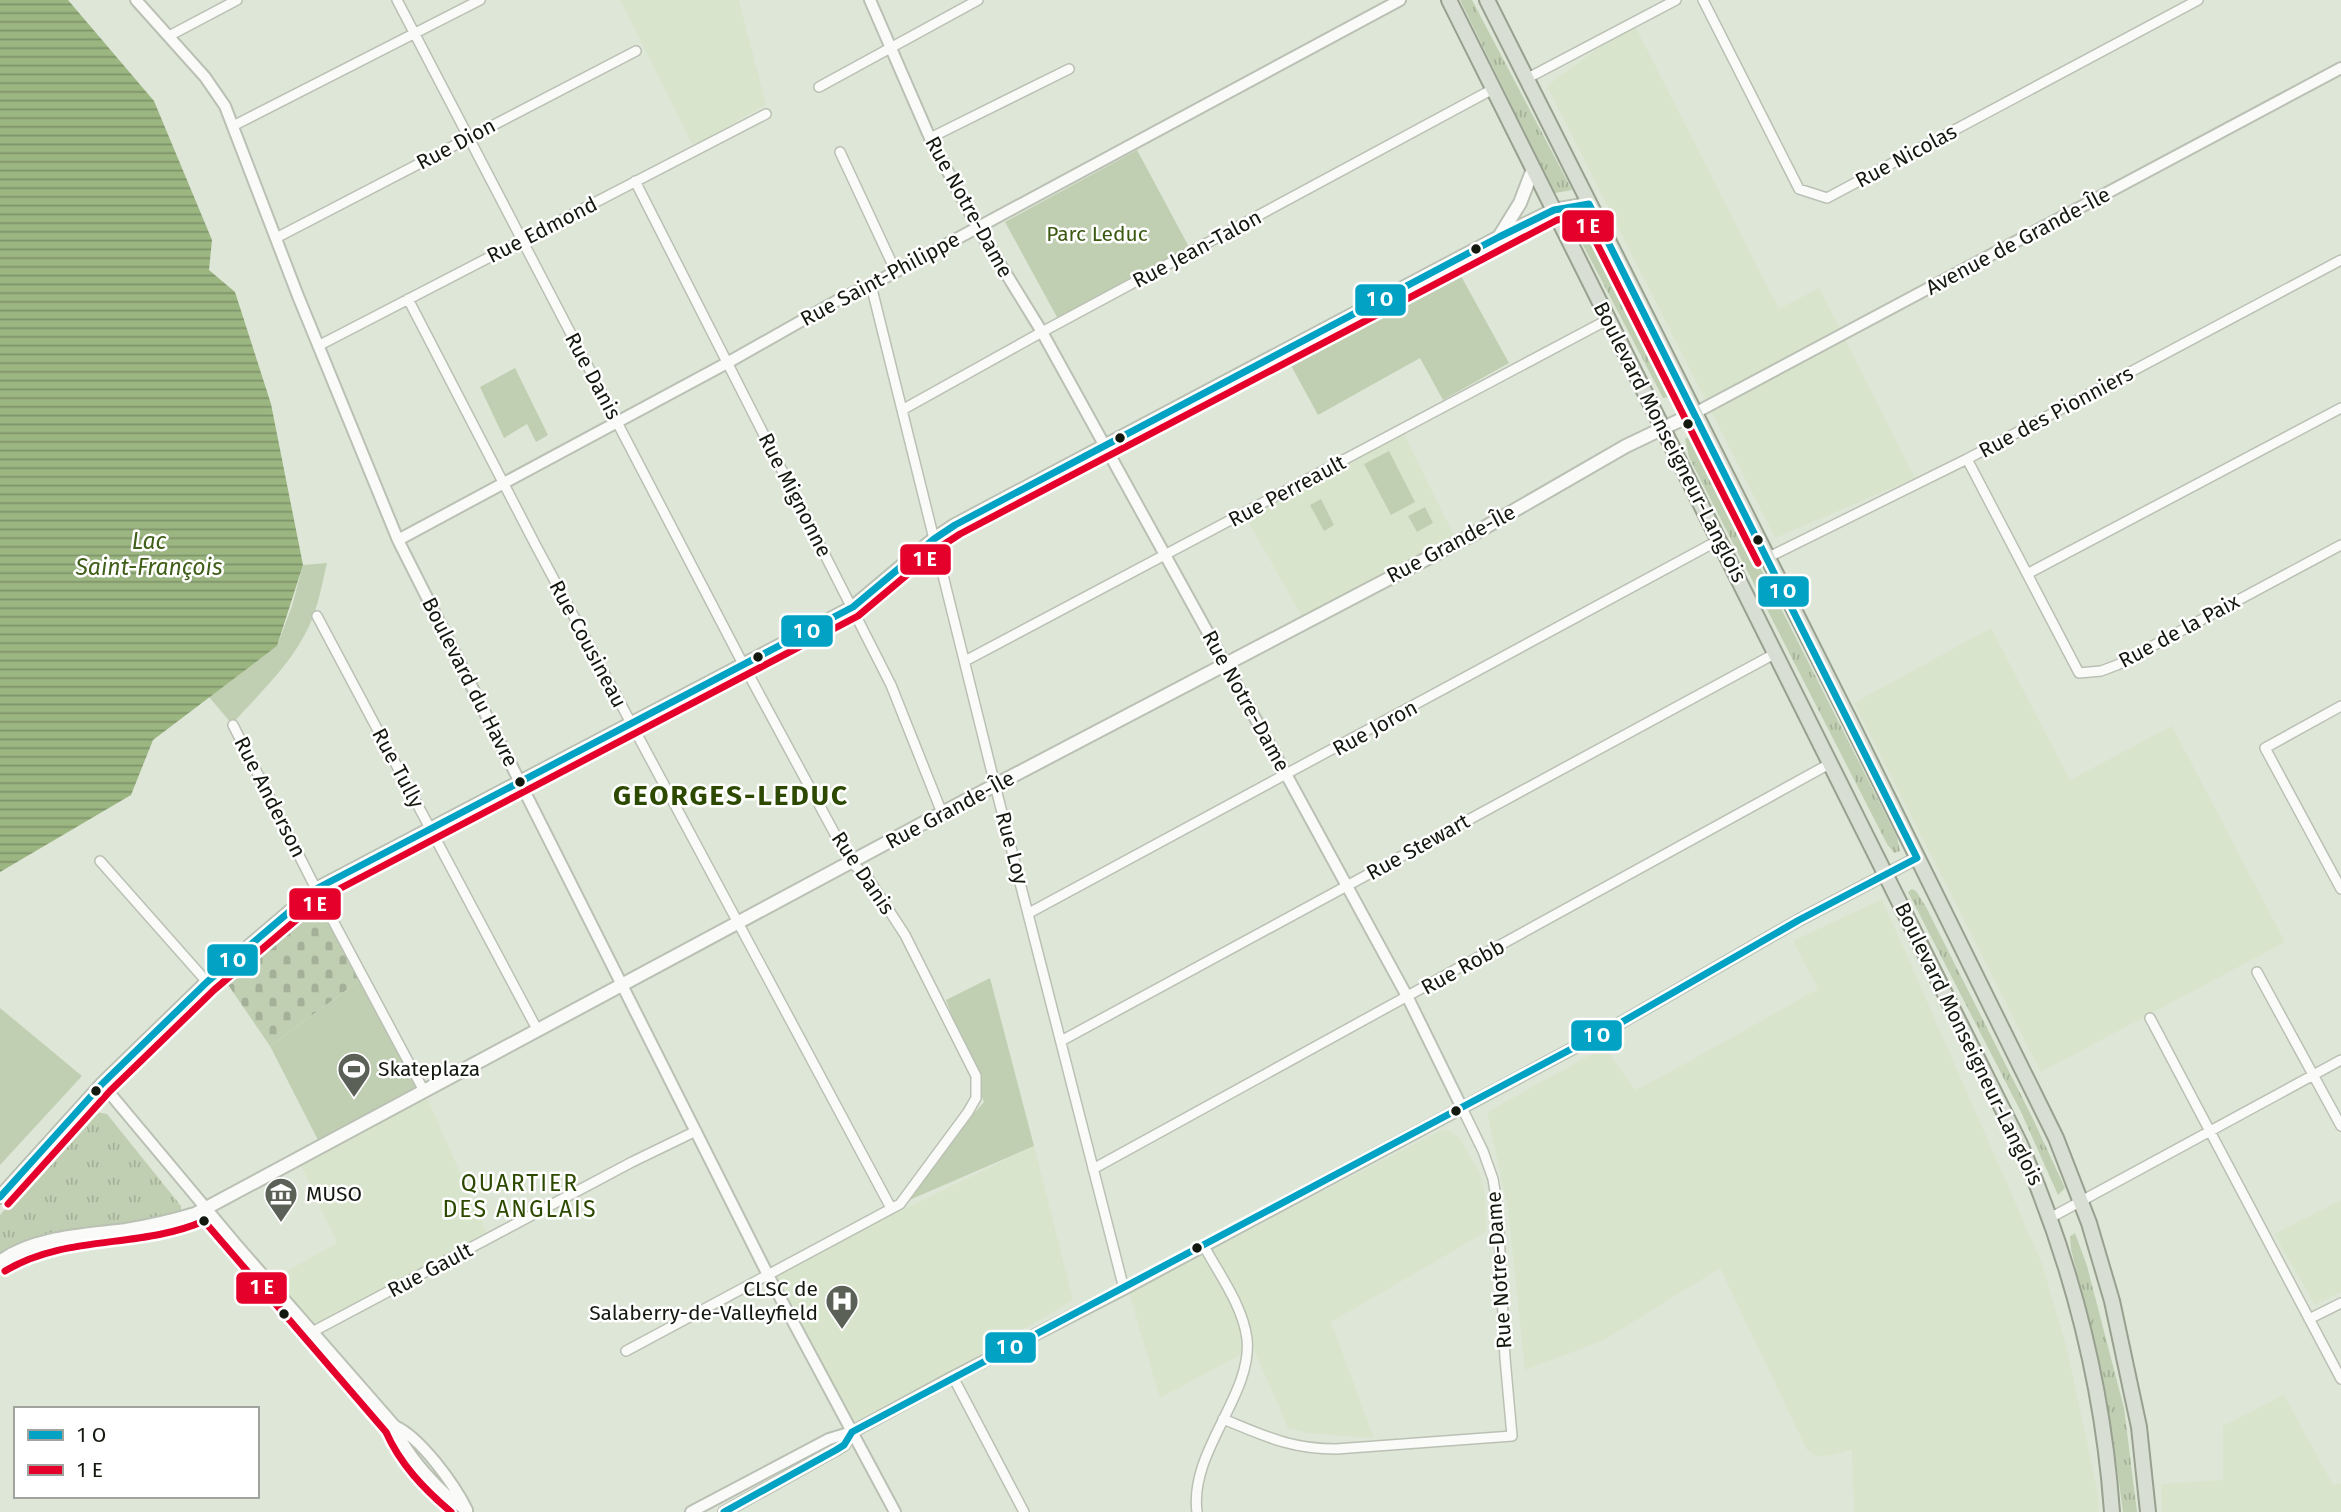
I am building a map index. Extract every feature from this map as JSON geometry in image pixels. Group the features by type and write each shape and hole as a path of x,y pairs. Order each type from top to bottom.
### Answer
{"highway":[{"name":"Boulevard Monseigneur-Langlois","path":"1449,0 1887,873 2028,1161 2050,1218 2090,1358 2105,1444 2112,1512"},
{"name":"Boulevard Monseigneur-Langlois","path":"1487,0 2039,1100 2081,1201 2109,1289 2142,1448 2148,1512"}],"main road":[{"path":"1499,237 1520,203 1533,169"},
{"path":"0,1197 102,1084 207,982 316,889 853,607 934,539 955,525 1499,237 1554,210 1589,204"},
{"name":"Rue Grande-Île","path":"0,1262 29,1246 163,1224 195,1214 942,813 1470,536 1626,446 1695,413"}],"street":[{"name":"Boulevard du Havre","path":"136,0 205,77 225,106 318,345 398,540 768,1275 895,1512"},
{"path":"169,36 237,0"},
{"name":"Rue Danis","path":"397,0 743,664 852,863 873,885 905,935 969,1060 978,1087 976,1098 968,1112 900,1204 626,1352"},
{"path":"233,126 480,0"},
{"name":"Rue Notre-Dame","path":"870,0 930,138 978,228 1042,332 1408,998 1483,1151 1495,1189 1512,1436 1311,1449 1288,1445 1223,1419"},
{"path":"819,86 978,0"},
{"name":"Rue Saint-Philippe","path":"398,540 840,299 896,272 1400,0"},
{"path":"1526,79 1676,0"},
{"name":"Rue Nicolas","path":"1703,0 1799,189 1827,198 2198,0"},
{"name":"Rue Dion","path":"276,238 636,51"},
{"name":"Avenue de Grande-Île","path":"1695,413 2341,68"},
{"path":"930,138 1069,69"},
{"name":"Rue Jean-Talon","path":"902,410 1493,89"},
{"name":"Rue Edmond","path":"318,345 766,114"},
{"path":"840,152 896,272"},
{"name":"Rue Mignonne","path":"635,181 891,685 942,813"},
{"name":"Rue des Pionniers","path":"1768,558 1967,459 2341,260"},
{"name":"Rue Loy","path":"871,285 1124,1289"},
{"name":"Rue Cousineau","path":"408,299 503,483 891,1208"},
{"name":"Rue Perreault","path":"965,661 1609,319"},
{"path":"2027,574 2341,408"},
{"name":"Rue de la Paix","path":"1967,459 2079,673 2101,671 2117,665 2341,545"},
{"name":"Rue Joron","path":"1029,913 1287,776 1719,540"},
{"name":"Rue Tully","path":"317,616 538,1031"},
{"name":"Rue Stewart","path":"1060,1041 1776,653"},
{"path":"2341,706 2265,748 2341,889"},
{"name":"Rue Anderson","path":"233,725 316,889 425,1091"},
{"name":"Rue Robb","path":"1093,1169 1832,763"},
{"path":"691,1512 829,1439 852,1432 1124,1289 1622,1022 1799,920 1917,858"},
{"path":"100,861 207,982"},
{"path":"2257,972 2341,1126"},
{"path":"2150,1018 2341,1379"},
{"path":"2050,1218 2341,1060"},
{"path":"102,1084 205,1208 395,1426 402,1442 427,1474 451,1500 468,1512"},
{"name":"Rue Gault","path":"314,1331 632,1162 696,1131"},
{"path":"1197,1512 1195,1496 1198,1476 1247,1357 1247,1337 1240,1314 1204,1246"},
{"path":"2309,1319 2341,1303"},
{"path":"953,1377 1024,1512"},
{"path":"724,1512 844,1445 852,1432"}],"shaded area":[{"path":"620,0 739,0 766,105 693,146"},
{"path":"1633,22 1779,309 1819,288 1915,478 1775,538 1547,86"},
{"path":"1402,430 1457,542 1305,622 1244,514"},
{"path":"1991,628 2070,780 2172,726 2285,942 2041,1072 1854,703"},
{"path":"1882,899 2041,1261 2067,1349 2098,1494 2099,1512 1854,1512 1852,1449 1817,1456 1807,1450 1720,1268 1604,1340 1525,1370 1508,1209 1487,1112 1605,1047 1635,1090 1672,1071 1818,989 1793,941"},
{"path":"424,1091 489,1238 314,1331 269,1281 337,1243 298,1158"},
{"path":"1447,1130 1459,1137 1480,1173 1485,1196 1486,1232 1331,1322 1374,1438 1308,1433 1288,1428 1253,1348 1160,1398 1129,1293 1439,1131"},
{"path":"1034,1146 1073,1300 852,1432 768,1275"},
{"path":"2341,1200 2341,1292 2315,1305 2274,1234"},
{"path":"2284,1395 2333,1485 2341,1483 2341,1512 2162,1512 2161,1484 2223,1480 2223,1426"}],"green space":[{"path":"1460,0 1472,0 1572,190 1555,193"},
{"name":"Parc Leduc","path":"1137,150 1189,247 1058,319 1005,222"},
{"path":"1581,219 1627,310 1672,386 1673,397 1663,398 1581,241 1573,220"},
{"path":"1456,267 1509,363 1443,400 1420,358 1318,415 1288,360"},
{"path":"515,368 548,435 536,442 527,424 504,438 480,387"},
{"path":"1690,436 1695,439 1897,837 1900,851 1894,853 1887,844 1689,457 1685,439"},
{"path":"1389,451 1415,502 1391,515 1364,464"},
{"path":"1321,499 1334,525 1324,531 1310,505"},
{"path":"1425,507 1433,523 1417,532 1408,516"},
{"path":"327,563 315,610 297,648 232,724 209,697 277,646 303,565"},
{"path":"1912,889 1926,907 2033,1119 2065,1188 2058,1195 2021,1112 1908,892"},
{"path":"318,894 363,978 270,1046 222,976"},
{"path":"363,978 424,1091 321,1146 270,1046"},
{"path":"990,978 1034,1146 891,1208 984,1102 946,1000"},
{"path":"0,1008 82,1076 0,1165"},
{"path":"91,1111 107,1114 181,1206 181,1212 0,1258 0,1215"},
{"path":"2075,1233 2087,1266 2124,1408 2137,1512 2123,1512 2101,1380 2071,1249 2070,1237"}],"water":[{"name":"Lac Saint-François","path":"0,0 68,0 154,101 212,240 209,270 235,292 271,404 303,565 277,646 153,740 131,795 0,872"}],"transit line":[{"path":"0,1197 102,1084 207,982 316,889 853,607 934,539 955,525 1499,237 1554,210 1589,204 1917,858 1799,920 1622,1022 852,1432 844,1445 724,1512"},
{"path":"8,1204 110,1091 214,990 322,898 858,616 940,547 960,534 1557,220 1583,216 1758,563"},
{"path":"5,1271 28,1259 53,1252 180,1230 204,1221 386,1432 398,1455 414,1475 451,1512"}],"place":[{"name":"Skateplaza","path":"354,1099"},
{"name":"MUSO","path":"281,1224"},
{"name":"CLSC de Salaberry-de-Valleyfield","path":"842,1331"}],"district":[{"name":"GEORGES-LEDUC","path":"731,795"},
{"name":"QUARTIER DES ANGLAIS","path":"520,1196"}]}
